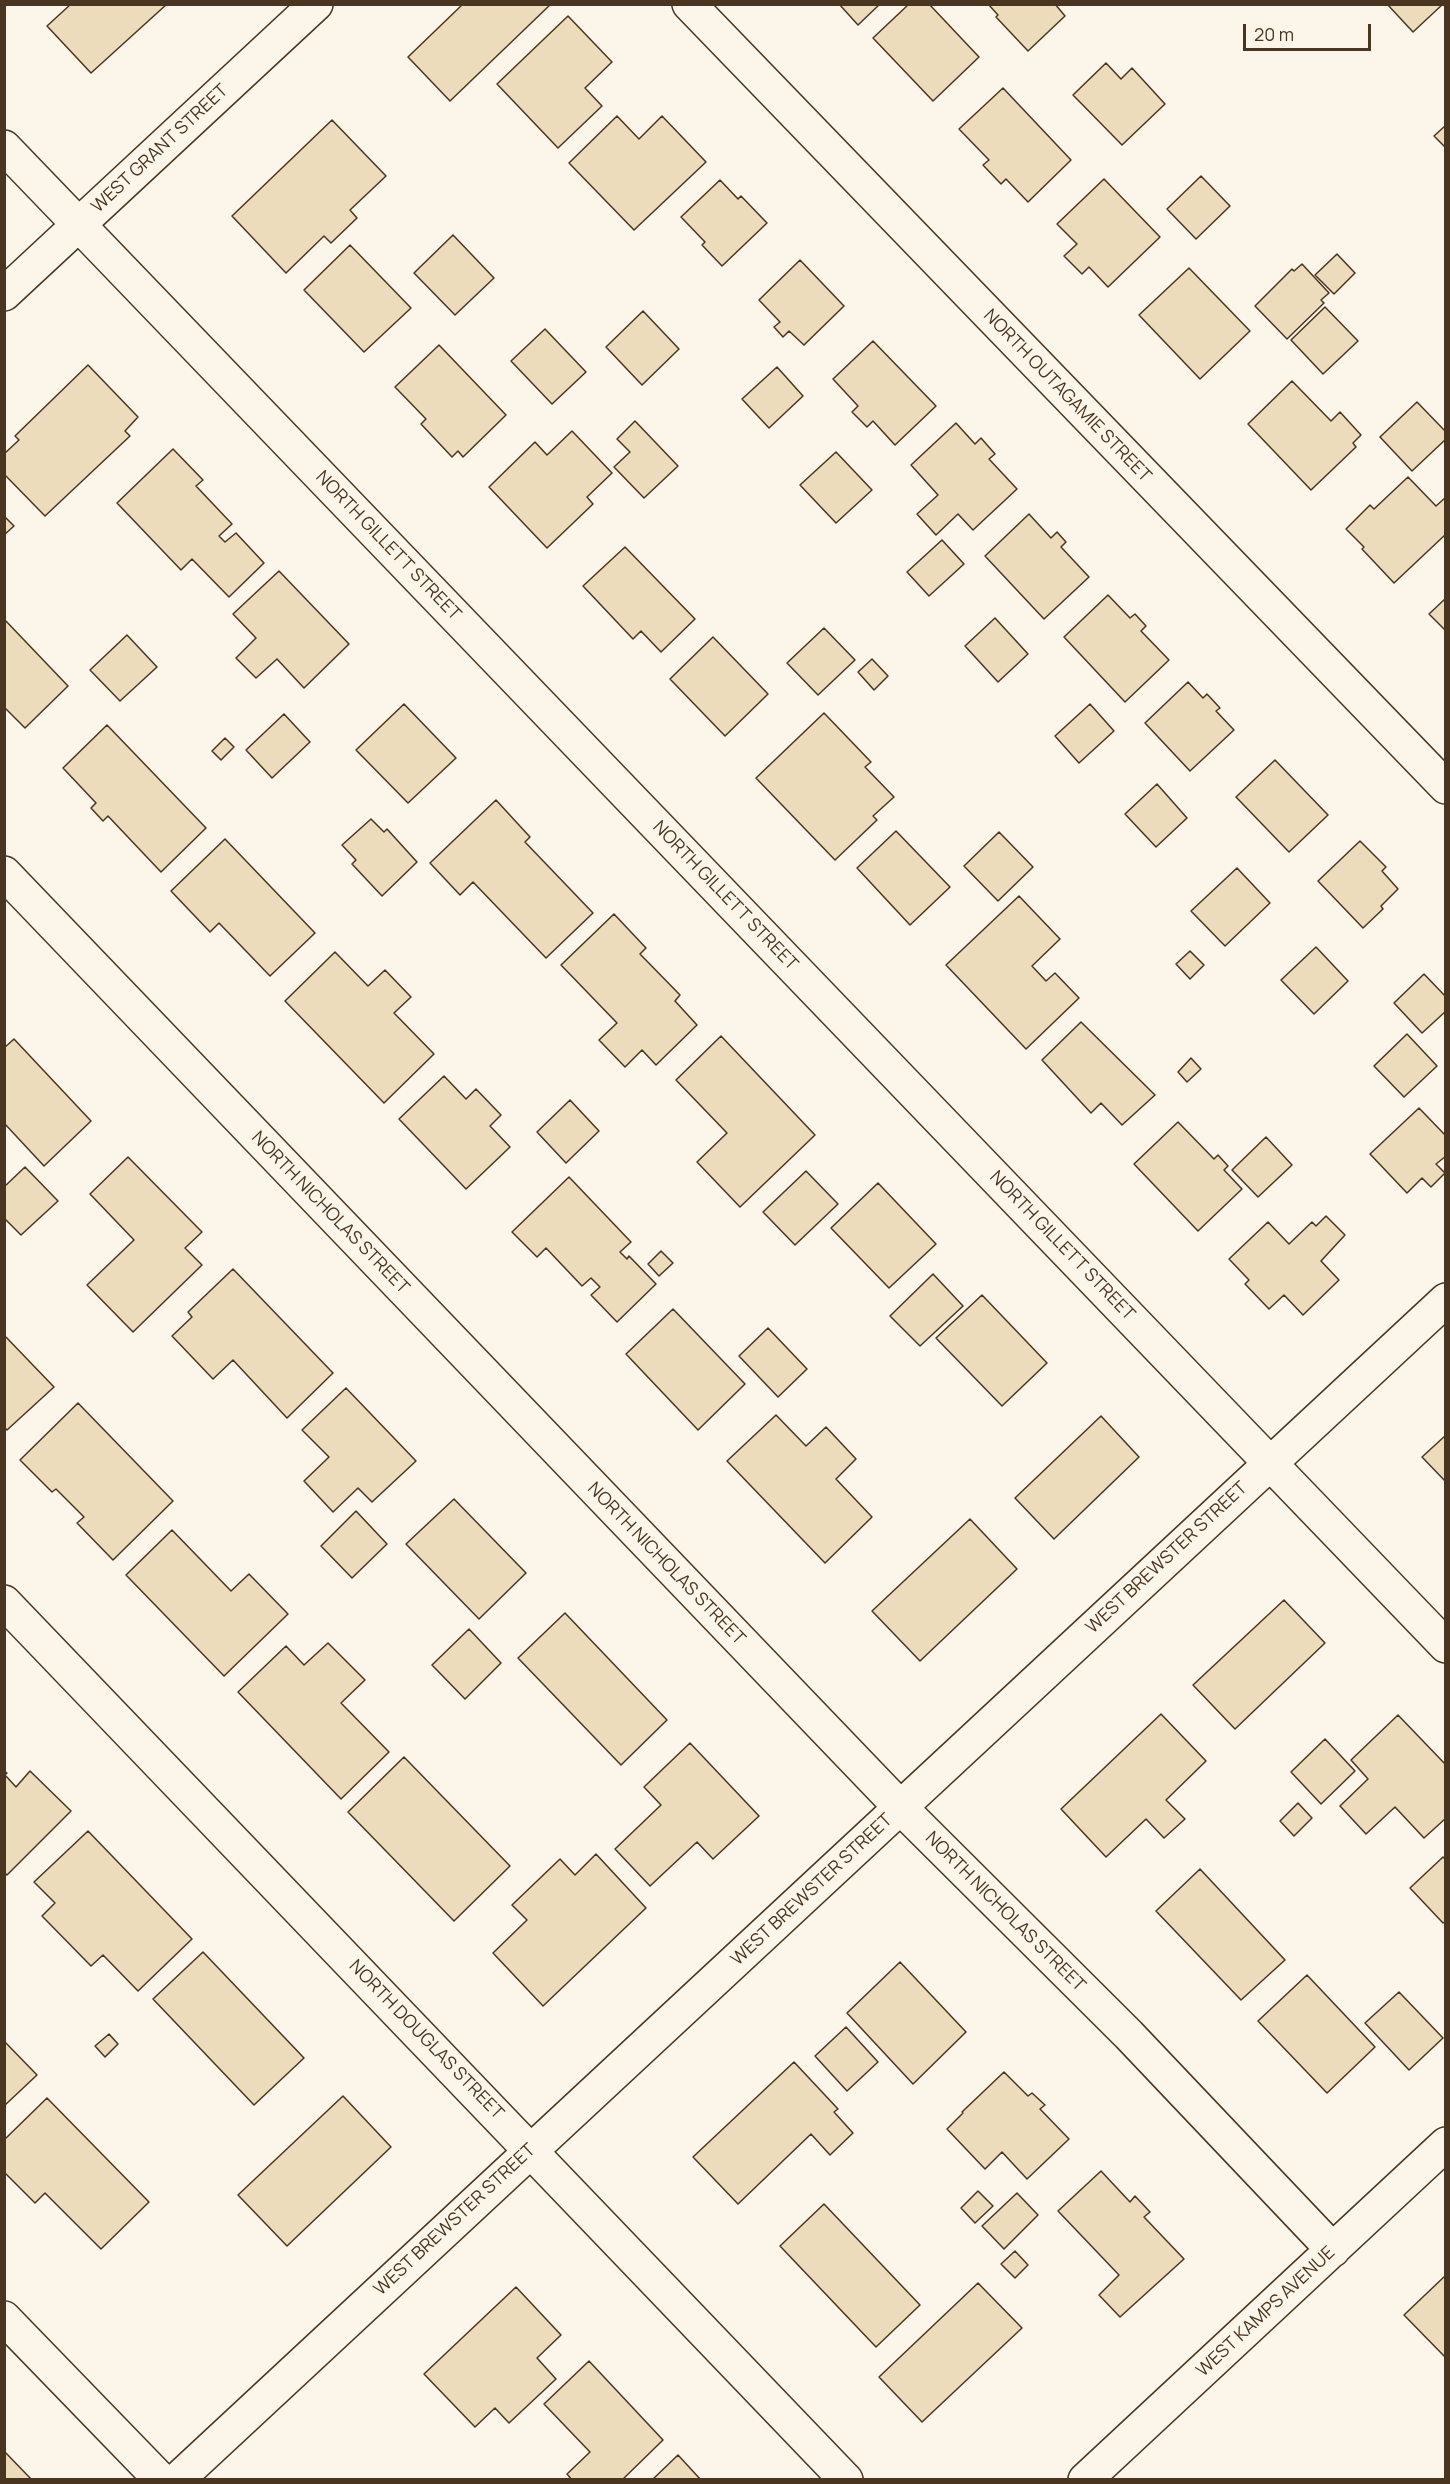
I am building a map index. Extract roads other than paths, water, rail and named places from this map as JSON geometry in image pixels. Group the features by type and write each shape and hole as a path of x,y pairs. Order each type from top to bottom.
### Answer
{"street":[{"name":"WEST GRANT STREET","path":"4,294 316,4"},
{"name":"NORTH OUTAGAMIE STREET","path":"689,4 1446,787"},
{"name":"NORTH GILLETT STREET","path":"4,147 1446,1646"},
{"name":"NORTH NICHOLAS STREET","path":"4,873 901,1808 1129,2035 1333,2250"},
{"name":"WEST BREWSTER STREET","path":"177,2480 901,1808 1269,1462 1446,1300"},
{"name":"NORTH DOUGLAS STREET","path":"4,1602 846,2480"},
{"name":"WEST KAMPS AVENUE","path":"1086,2480 1446,2144"},
{"path":"4,2318 161,2480"}]}
